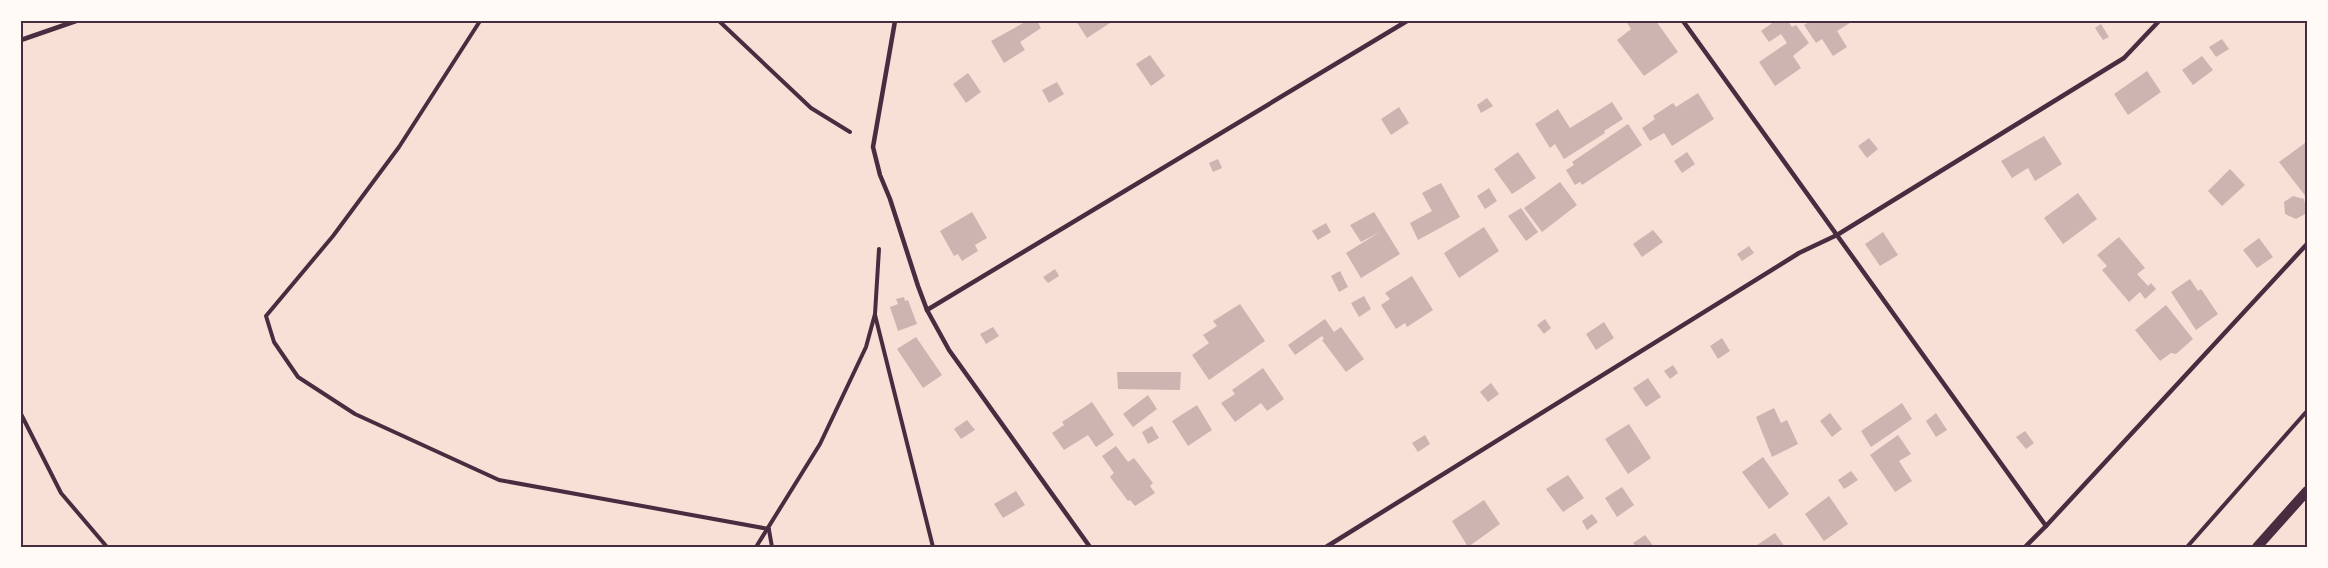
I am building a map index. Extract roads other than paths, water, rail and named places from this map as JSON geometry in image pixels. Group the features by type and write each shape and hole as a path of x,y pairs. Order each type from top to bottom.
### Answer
{"street":[{"path":"2257,547 2307,491"}],"lane":[{"path":"21,40 76,21"},
{"path":"895,21 873,147 880,175 927,310 949,350 1090,547"},
{"path":"927,310 1407,21"},
{"path":"1683,21 2046,526"},
{"path":"1326,547 1799,253 1837,235 2124,58 2159,21"},
{"path":"2025,547 2307,244"}]}
